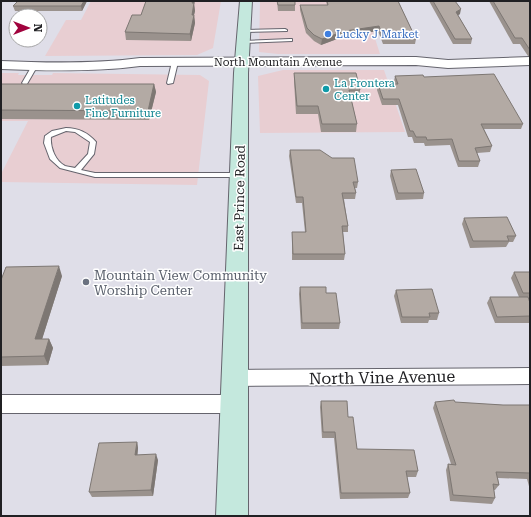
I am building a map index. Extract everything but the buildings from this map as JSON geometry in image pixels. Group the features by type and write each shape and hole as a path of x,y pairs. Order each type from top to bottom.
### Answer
{"main road":[{"name":"East Prince Road","path":"232,516 239,175 243,45 246,1"}],"street":[{"name":"North Mountain Avenue","path":"1,65 111,66 140,62 175,62 243,45 448,64 530,60"},
{"name":"North Vine Avenue","path":"235,378 530,376"},
{"path":"1,404 234,404"}],"lane":[{"path":"243,45 285,30"},
{"path":"243,45 290,40"},
{"path":"170,83 175,62"},
{"path":"25,83 32,65"},
{"path":"78,170 91,154 93,142 83,132 71,130 57,131 48,136 47,143 53,159 62,167 95,175 239,175"}],"shaded area":[{"path":"91,1 221,1 213,48 197,55 45,56 66,20 81,20"},
{"path":"260,1 363,1 380,54 278,54 259,52"},
{"path":"283,70 384,70 405,132 260,133 258,76"},
{"path":"1,73 19,73 18,75 52,75 53,73 200,75 209,81 197,185 1,182 1,174 28,121 1,121"}],"place":[{"name":"Lucky J Market","path":"328,34"},
{"name":"La Frontera Center","path":"326,89"},
{"name":"Latitudes Fine Furniture","path":"77,106"},
{"name":"Mountain View Community Worship Center","path":"86,282"}]}
